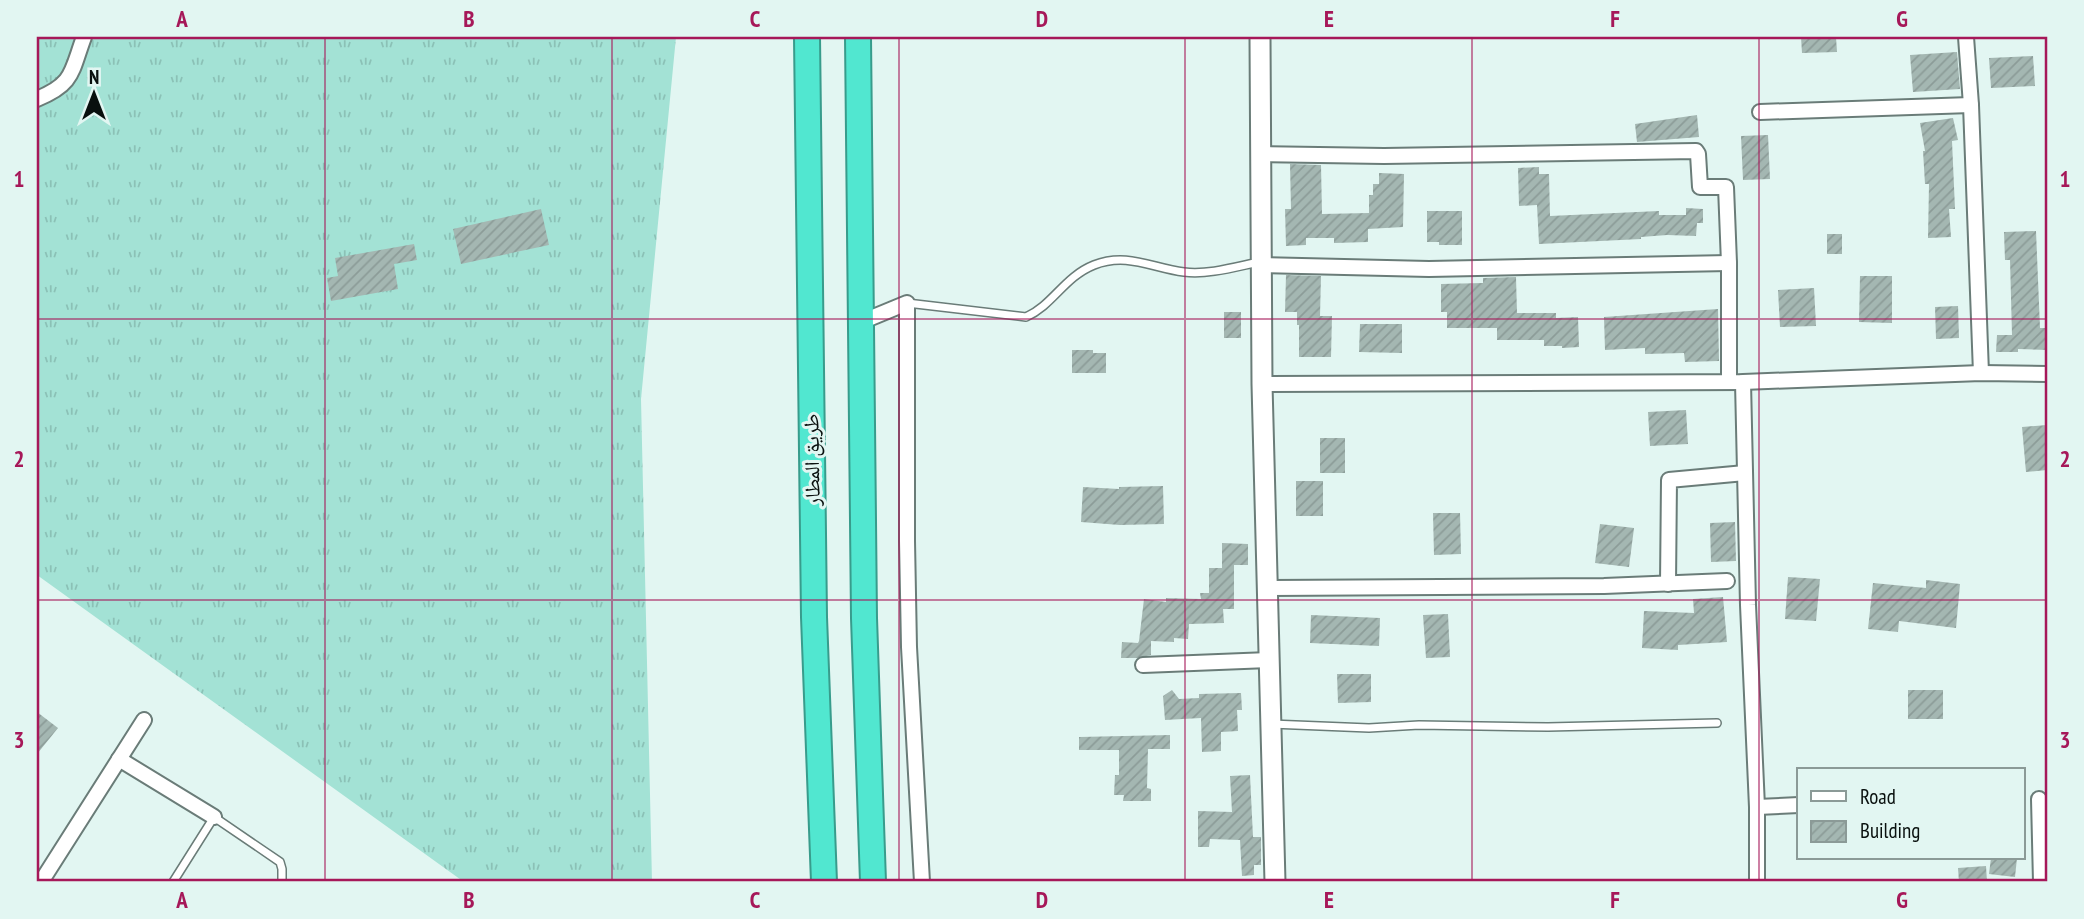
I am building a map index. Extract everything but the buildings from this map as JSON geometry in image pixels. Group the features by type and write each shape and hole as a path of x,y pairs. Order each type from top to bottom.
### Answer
{"highway":[{"name":"طريق المطار","path":"807,37 814,617 824,882"},
{"path":"858,37 864,618 873,882"}],"street":[{"path":"37,99 57,91 66,83 84,37"},
{"path":"1260,37 1262,384 1275,882"},
{"path":"1966,37 1981,373"},
{"path":"1760,112 1971,105"},
{"path":"1262,154 1384,156 1696,151 1700,187 1726,187 1736,382 1745,473 1757,807 1757,882"},
{"path":"1261,264 1429,269 1729,263"},
{"path":"861,322 907,303 909,634 922,882"},
{"path":"1262,384 1736,382 1981,373 2047,374"},
{"path":"1668,584 1670,480 1745,473"},
{"path":"1267,588 1604,586 1727,582"},
{"path":"1143,665 1269,660"},
{"path":"41,882 144,720"},
{"path":"119,759 214,817"},
{"path":"2024,799 2043,799 2041,882"},
{"path":"1757,807 1797,805"}],"lane":[{"path":"907,303 1026,317 1039,311 1071,278 1095,265 1136,260 1183,272 1200,272 1261,264"},
{"path":"1270,724 1383,728 1419,725 1548,727 1717,723"},
{"path":"173,882 214,817 280,862 282,882"}],"green space":[{"path":"37,37 676,37 641,399 652,882 464,882 37,575"}]}
